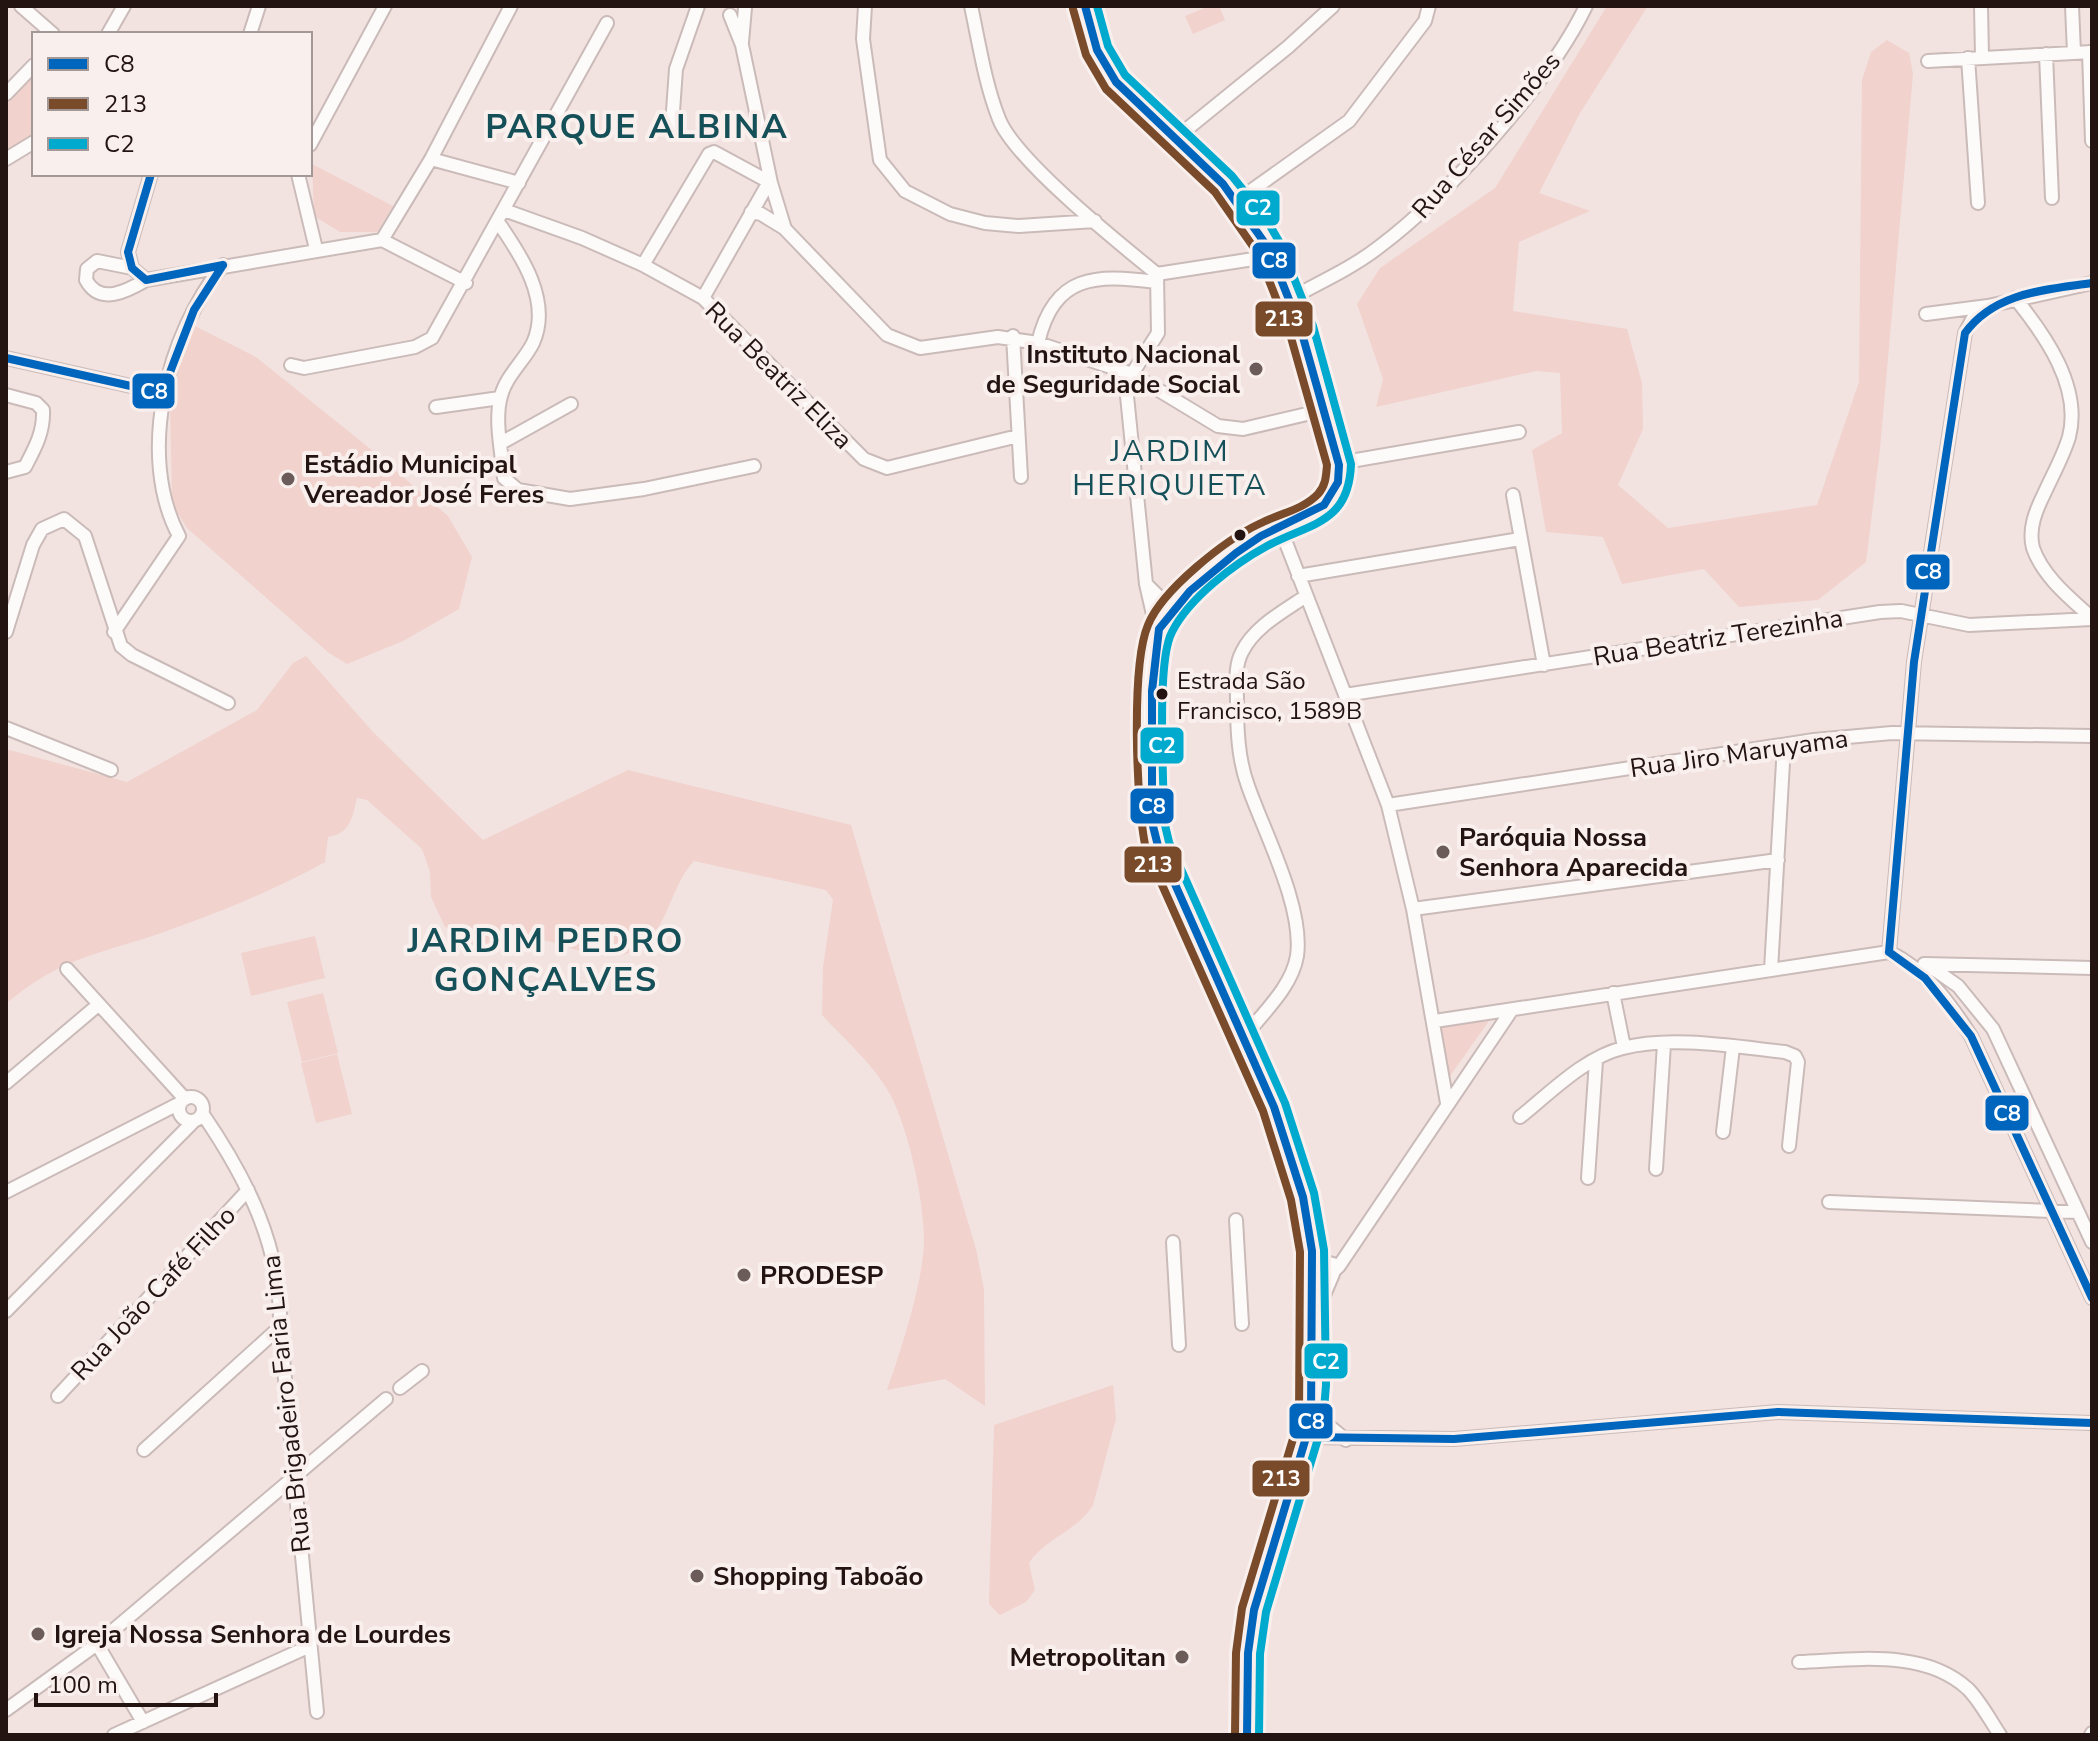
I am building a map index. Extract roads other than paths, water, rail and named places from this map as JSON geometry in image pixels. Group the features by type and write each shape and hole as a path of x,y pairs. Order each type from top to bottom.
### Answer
{"main road":[{"path":"1085,6 1103,65 1238,200 1273,256 1339,463 1336,488 1318,513 1260,537 1228,559 1176,605 1157,632 1152,822 1164,862 1244,1037 1292,1160 1312,1251 1313,1404 1254,1610 1248,1653 1247,1735"}],"street":[{"path":"21,6 51,32"},
{"path":"109,32 124,6"},
{"path":"251,32 259,6"},
{"path":"312,141 385,6"},
{"path":"382,240 431,159 511,6"},
{"path":"672,125 676,69 698,6"},
{"path":"865,6 863,39 880,160 905,191 950,214 1019,226 1095,221"},
{"path":"971,6 1000,121 1012,141 1157,278 1158,333 1132,374 1128,416 1146,584 1157,632"},
{"path":"1176,138 1278,56 1333,6"},
{"path":"1238,200 1349,121 1425,21 1429,6"},
{"name":"Rua César Simões","path":"1289,299 1378,249 1445,187 1554,60 1586,6"},
{"path":"1981,6 1982,57"},
{"path":"2072,6 2074,53"},
{"path":"726,10 739,14 746,7"},
{"path":"742,45 746,7"},
{"path":"726,10 742,45 771,183 785,229"},
{"path":"291,365 304,368 424,344 432,338 466,283 607,23"},
{"path":"1928,61 2090,52 2092,141"},
{"path":"2046,54 2052,198"},
{"path":"1968,58 1978,203"},
{"path":"6,94 32,67"},
{"path":"6,159 32,143"},
{"path":"643,265 709,154 714,152 771,183"},
{"path":"431,159 519,183"},
{"path":"132,268 128,252 150,176"},
{"path":"298,176 316,249"},
{"path":"703,298 751,212 771,183"},
{"name":"Rua Beatriz Eliza","path":"504,210 582,238 643,265 703,298 874,466 900,465 1018,436"},
{"path":"751,212 768,217 785,229 869,318 901,343 931,348 1013,336 1132,374 1206,420 1230,429 1243,429 1324,410"},
{"path":"498,222 520,254 531,280 539,322 532,344 500,398 504,478 518,490 570,499 644,489 754,466"},
{"path":"146,280 132,268 97,261 87,269 86,280 97,292 114,295 146,280 382,240 466,283"},
{"path":"1038,343 1043,322 1057,297 1083,281 1102,277 1157,278 1273,256"},
{"path":"114,632 179,536 164,499 160,443 162,393 179,345 210,282 223,265"},
{"path":"1926,314 1988,306 2092,283"},
{"path":"2015,298 2062,370 2072,412 2069,437 2032,526 2033,546 2043,567 2092,619"},
{"path":"1889,952 1917,636 1923,616 1965,333 1973,318 1988,306"},
{"path":"1013,336 1021,477"},
{"path":"6,358 162,393"},
{"path":"6,395 36,403 43,410 43,421 40,438 25,467 6,472"},
{"path":"436,407 500,398"},
{"path":"501,443 571,404"},
{"path":"1339,463 1519,432"},
{"path":"1513,495 1544,665"},
{"path":"6,632 33,545 42,529 64,519 85,536 121,646 132,655 228,703"},
{"path":"1281,530 1388,805 1413,909 1447,1103"},
{"path":"1298,576 1520,539"},
{"path":"1146,584 1159,597 1176,605"},
{"path":"1244,1037 1282,990 1293,968 1297,942 1282,873 1246,782 1240,752 1237,669 1241,653 1249,642 1272,619 1306,596"},
{"name":"Rua Beatriz Terezinha","path":"1345,695 1880,612 1969,625 2092,619"},
{"path":"6,728 111,770"},
{"name":"Rua Jiro Maruyama","path":"1388,805 1784,745 1906,735 2092,736"},
{"path":"1771,970 1784,745"},
{"path":"1413,909 1778,860"},
{"path":"1435,1021 1889,952 1958,986 1993,1029 2092,1242"},
{"path":"1924,968 1951,962 2092,968"},
{"path":"1924,968 1963,1023 2092,1298"},
{"path":"67,969 183,1101 181,1115 192,1123"},
{"path":"1613,993 1624,1047"},
{"path":"6,1083 98,1005"},
{"path":"1314,1319 1337,1270 1511,1011"},
{"path":"1963,1023 1979,1012"},
{"path":"1656,1169 1664,1044"},
{"path":"1520,1117 1596,1061 1624,1047 1664,1044 1785,1052 1798,1062 1789,1146"},
{"path":"1723,1132 1733,1047"},
{"path":"1588,1178 1596,1061"},
{"path":"6,1192 183,1101"},
{"name":"Rua Brigadeiro Faria Lima","path":"183,1101 199,1102 202,1113 248,1190 273,1255 279,1282 280,1327 317,1712"},
{"path":"6,1311 202,1113"},
{"name":"Rua João Café Filho","path":"58,1396 248,1190"},
{"path":"1829,1202 2078,1212"},
{"path":"1236,1220 1242,1324"},
{"path":"1173,1242 1179,1345"},
{"path":"1312,1251 1319,1260 1337,1270"},
{"path":"1314,1282 1337,1270"},
{"path":"144,1450 280,1327"},
{"path":"400,1388 422,1371"},
{"path":"6,1710 97,1644 386,1399"},
{"path":"1313,1404 1324,1422 1346,1440"},
{"path":"1306,1437 1346,1440 1454,1439 1778,1412 2092,1423"},
{"path":"97,1644 143,1722"},
{"path":"114,1735 310,1646"},
{"path":"1799,1662 1905,1661 1937,1670 1970,1691 2000,1735"}],"place":[{"name":"Instituto Nacional de Seguridade Social","path":"1256,369"},
{"name":"Estádio Municipal Vereador José Feres","path":"288,479"},
{"name":"Estrada São Francisco, 1589B","path":"1162,694"},
{"name":"Paróquia Nossa Senhora Aparecida","path":"1443,852"},
{"name":"PRODESP","path":"744,1275"},
{"name":"Shopping Taboão","path":"697,1576"},
{"name":"Igreja Nossa Senhora de Lourdes","path":"38,1634"},
{"name":"Metropolitan","path":"1182,1657"}],"district":[{"name":"PARQUE ALBINA","path":"637,126"},
{"name":"JARDIM HERIQUIETA","path":"1170,468"},
{"name":"JARDIM PEDRO GONÇALVES","path":"546,960"}]}
